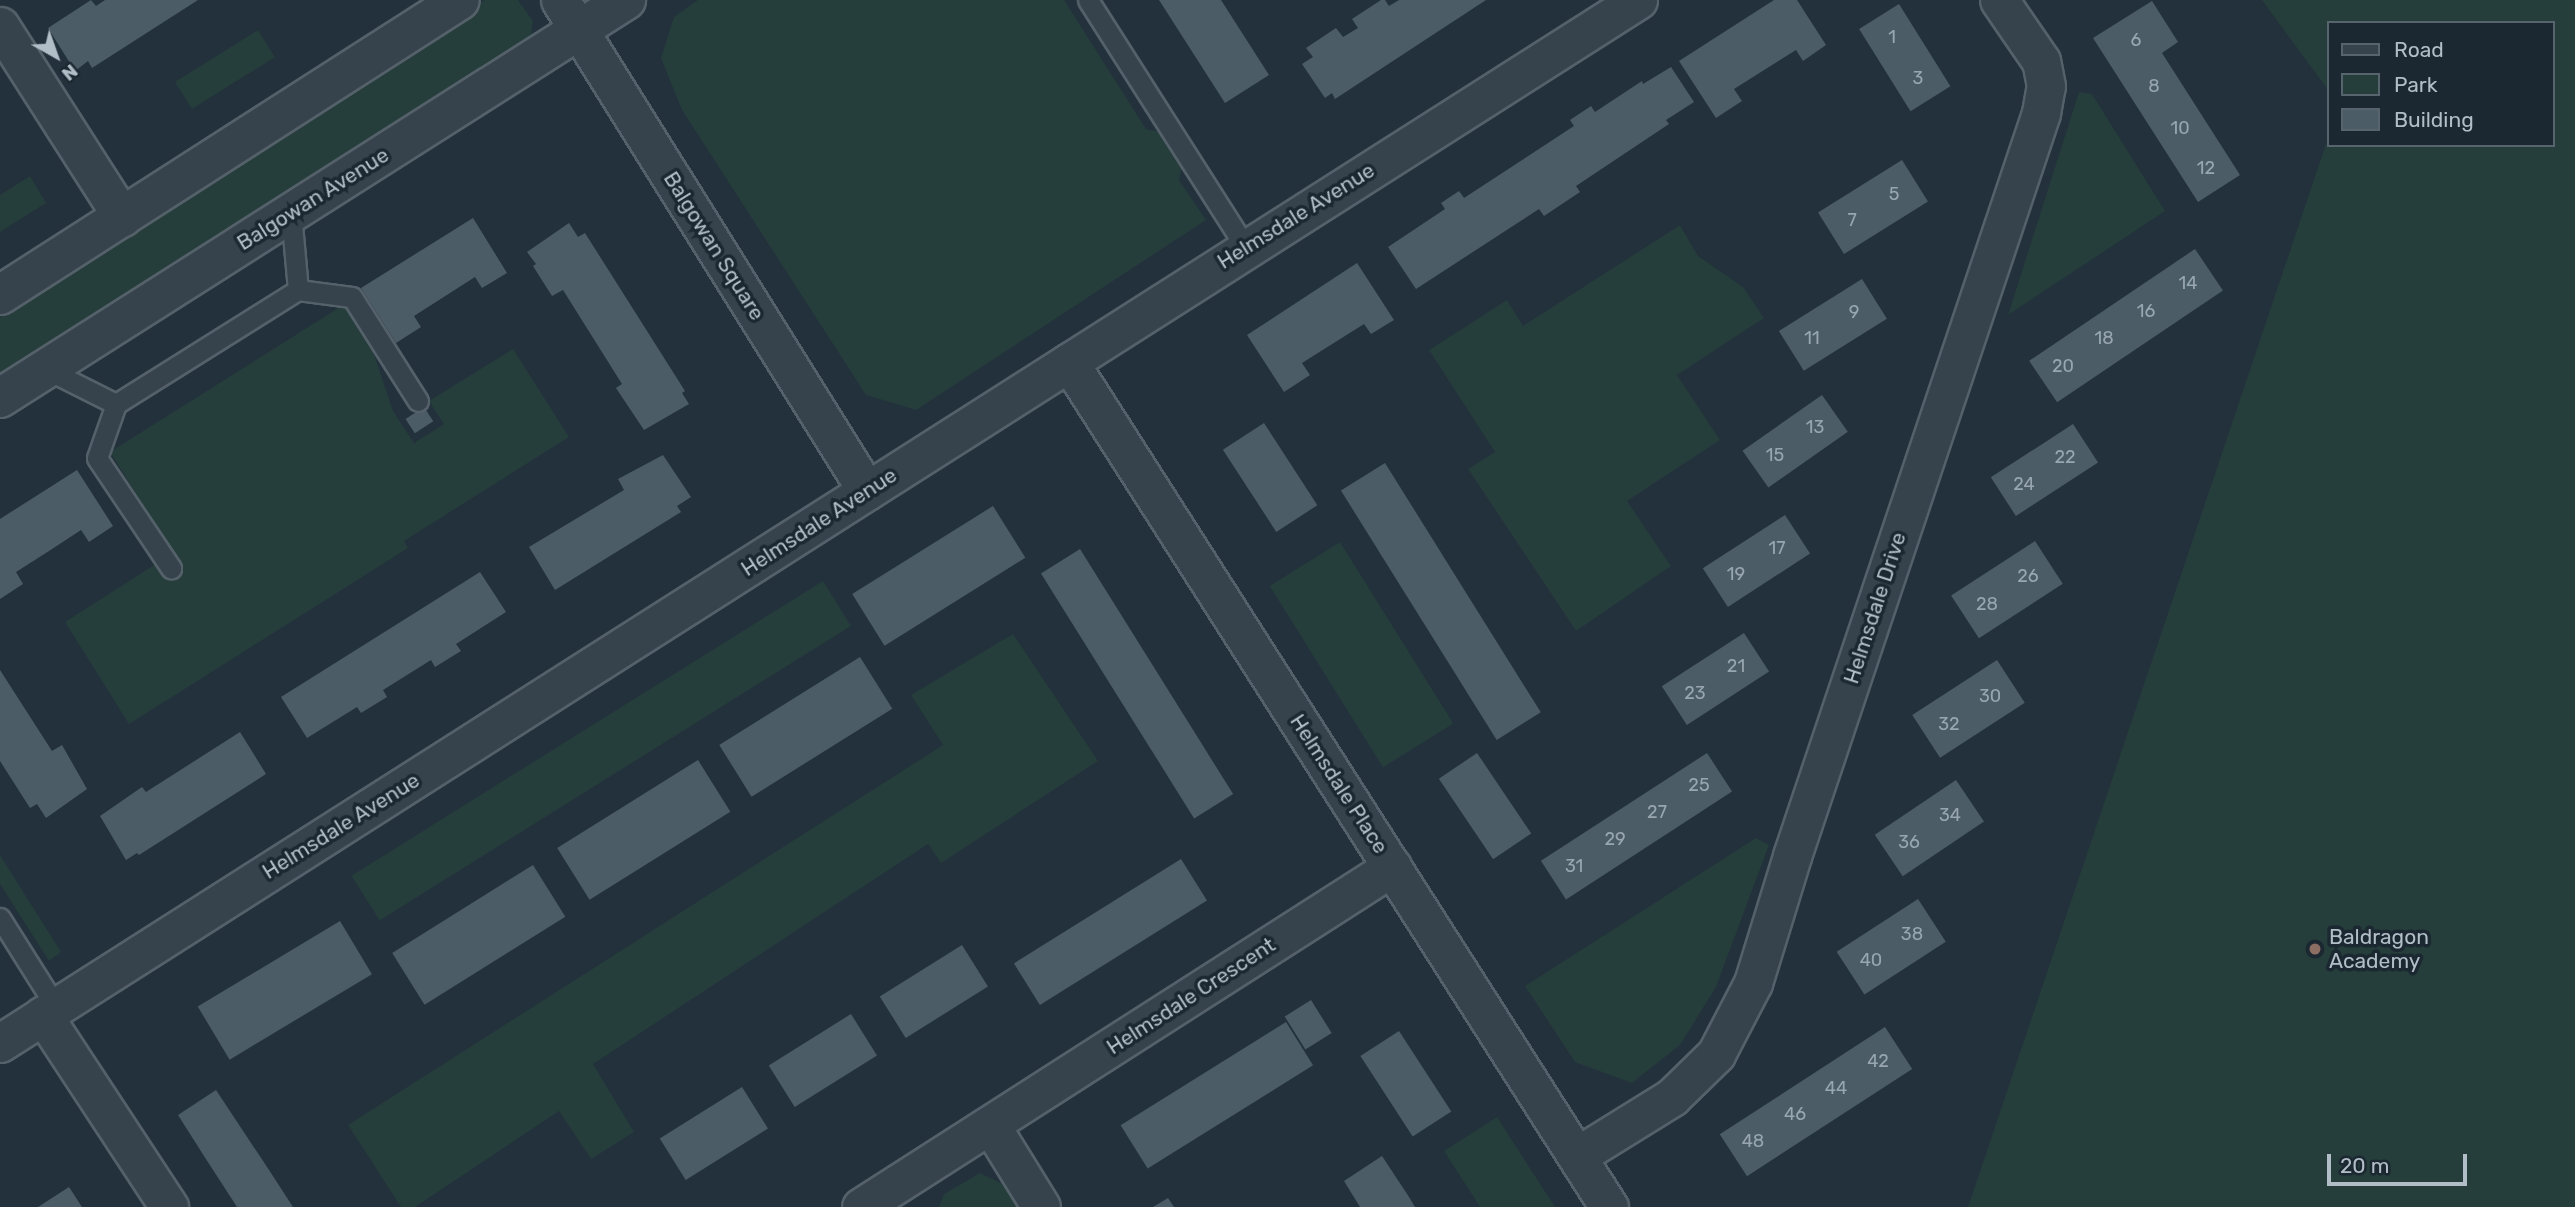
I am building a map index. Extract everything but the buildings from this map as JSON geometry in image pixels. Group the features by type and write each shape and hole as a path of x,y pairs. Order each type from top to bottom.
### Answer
{"street":[{"path":"0,295 460,0"},
{"name":"Balgowan Avenue","path":"0,398 291,213 569,15 626,0"},
{"name":"Helmsdale Avenue","path":"0,1043 1246,247 1638,0"},
{"name":"Helmsdale Drive","path":"1577,1157 1672,1097 1716,1054 1754,983 1792,856 2041,113 2046,86 2041,61 1999,0"},
{"name":"Balgowan Square","path":"569,15 867,491"},
{"path":"0,26 122,217"},
{"name":"Helmsdale Place","path":"1069,362 1609,1207"},
{"name":"Helmsdale Crescent","path":"861,1207 1392,867"},
{"path":"49,1011 169,1207"},
{"path":"990,1126 1041,1207"}],"lane":[{"path":"1088,0 1246,247"},
{"path":"291,213 298,289"},
{"path":"171,568 97,458 116,404 298,289 352,297 418,401"},
{"path":"46,369 116,404"},
{"path":"0,918 49,1011"}],"green space":[{"path":"485,0 518,0 533,21 530,44 0,383 0,307"},
{"path":"698,0 1064,0 1146,129 1171,134 1184,155 1179,180 1206,220 916,410 866,395 682,110 661,58 674,17"},
{"name":"Baldragon Academy","path":"2262,0 2575,0 2575,1207 1968,1207 2326,144 2326,147 2554,147 2554,21 2326,21 2326,87"},
{"path":"258,30 275,57 192,109 175,82"},
{"path":"2079,92 2092,94 2165,211 2008,315"},
{"path":"30,176 46,203 0,232 0,195"},
{"path":"1680,225 1698,256 1743,287 1764,318 1677,375 1720,440 1627,501 1671,566 1576,631 1468,469 1495,452 1429,350 1507,300 1523,326"},
{"path":"343,305 374,354 393,411 414,443 444,424 429,401 513,349 569,437 404,541 408,548 129,724 65,622 173,553 110,452"},
{"path":"1340,542 1453,723 1383,767 1270,586"},
{"path":"823,581 851,626 380,921 351,876"},
{"path":"1013,634 1098,761 941,863 928,844 593,1064 634,1132 591,1159 559,1111 415,1207 401,1207 348,1125 943,745 911,695"},
{"path":"1756,838 1769,845 1716,987 1680,1045 1632,1083 1575,1062 1525,986"},
{"path":"0,855 61,952 49,961 0,884"},
{"path":"1497,1117 1555,1207 1480,1207 1444,1151"},
{"path":"980,1173 1007,1186 1020,1207 939,1207 944,1194"}],"place":[{"name":"Baldragon Academy","path":"2315,949"}]}
